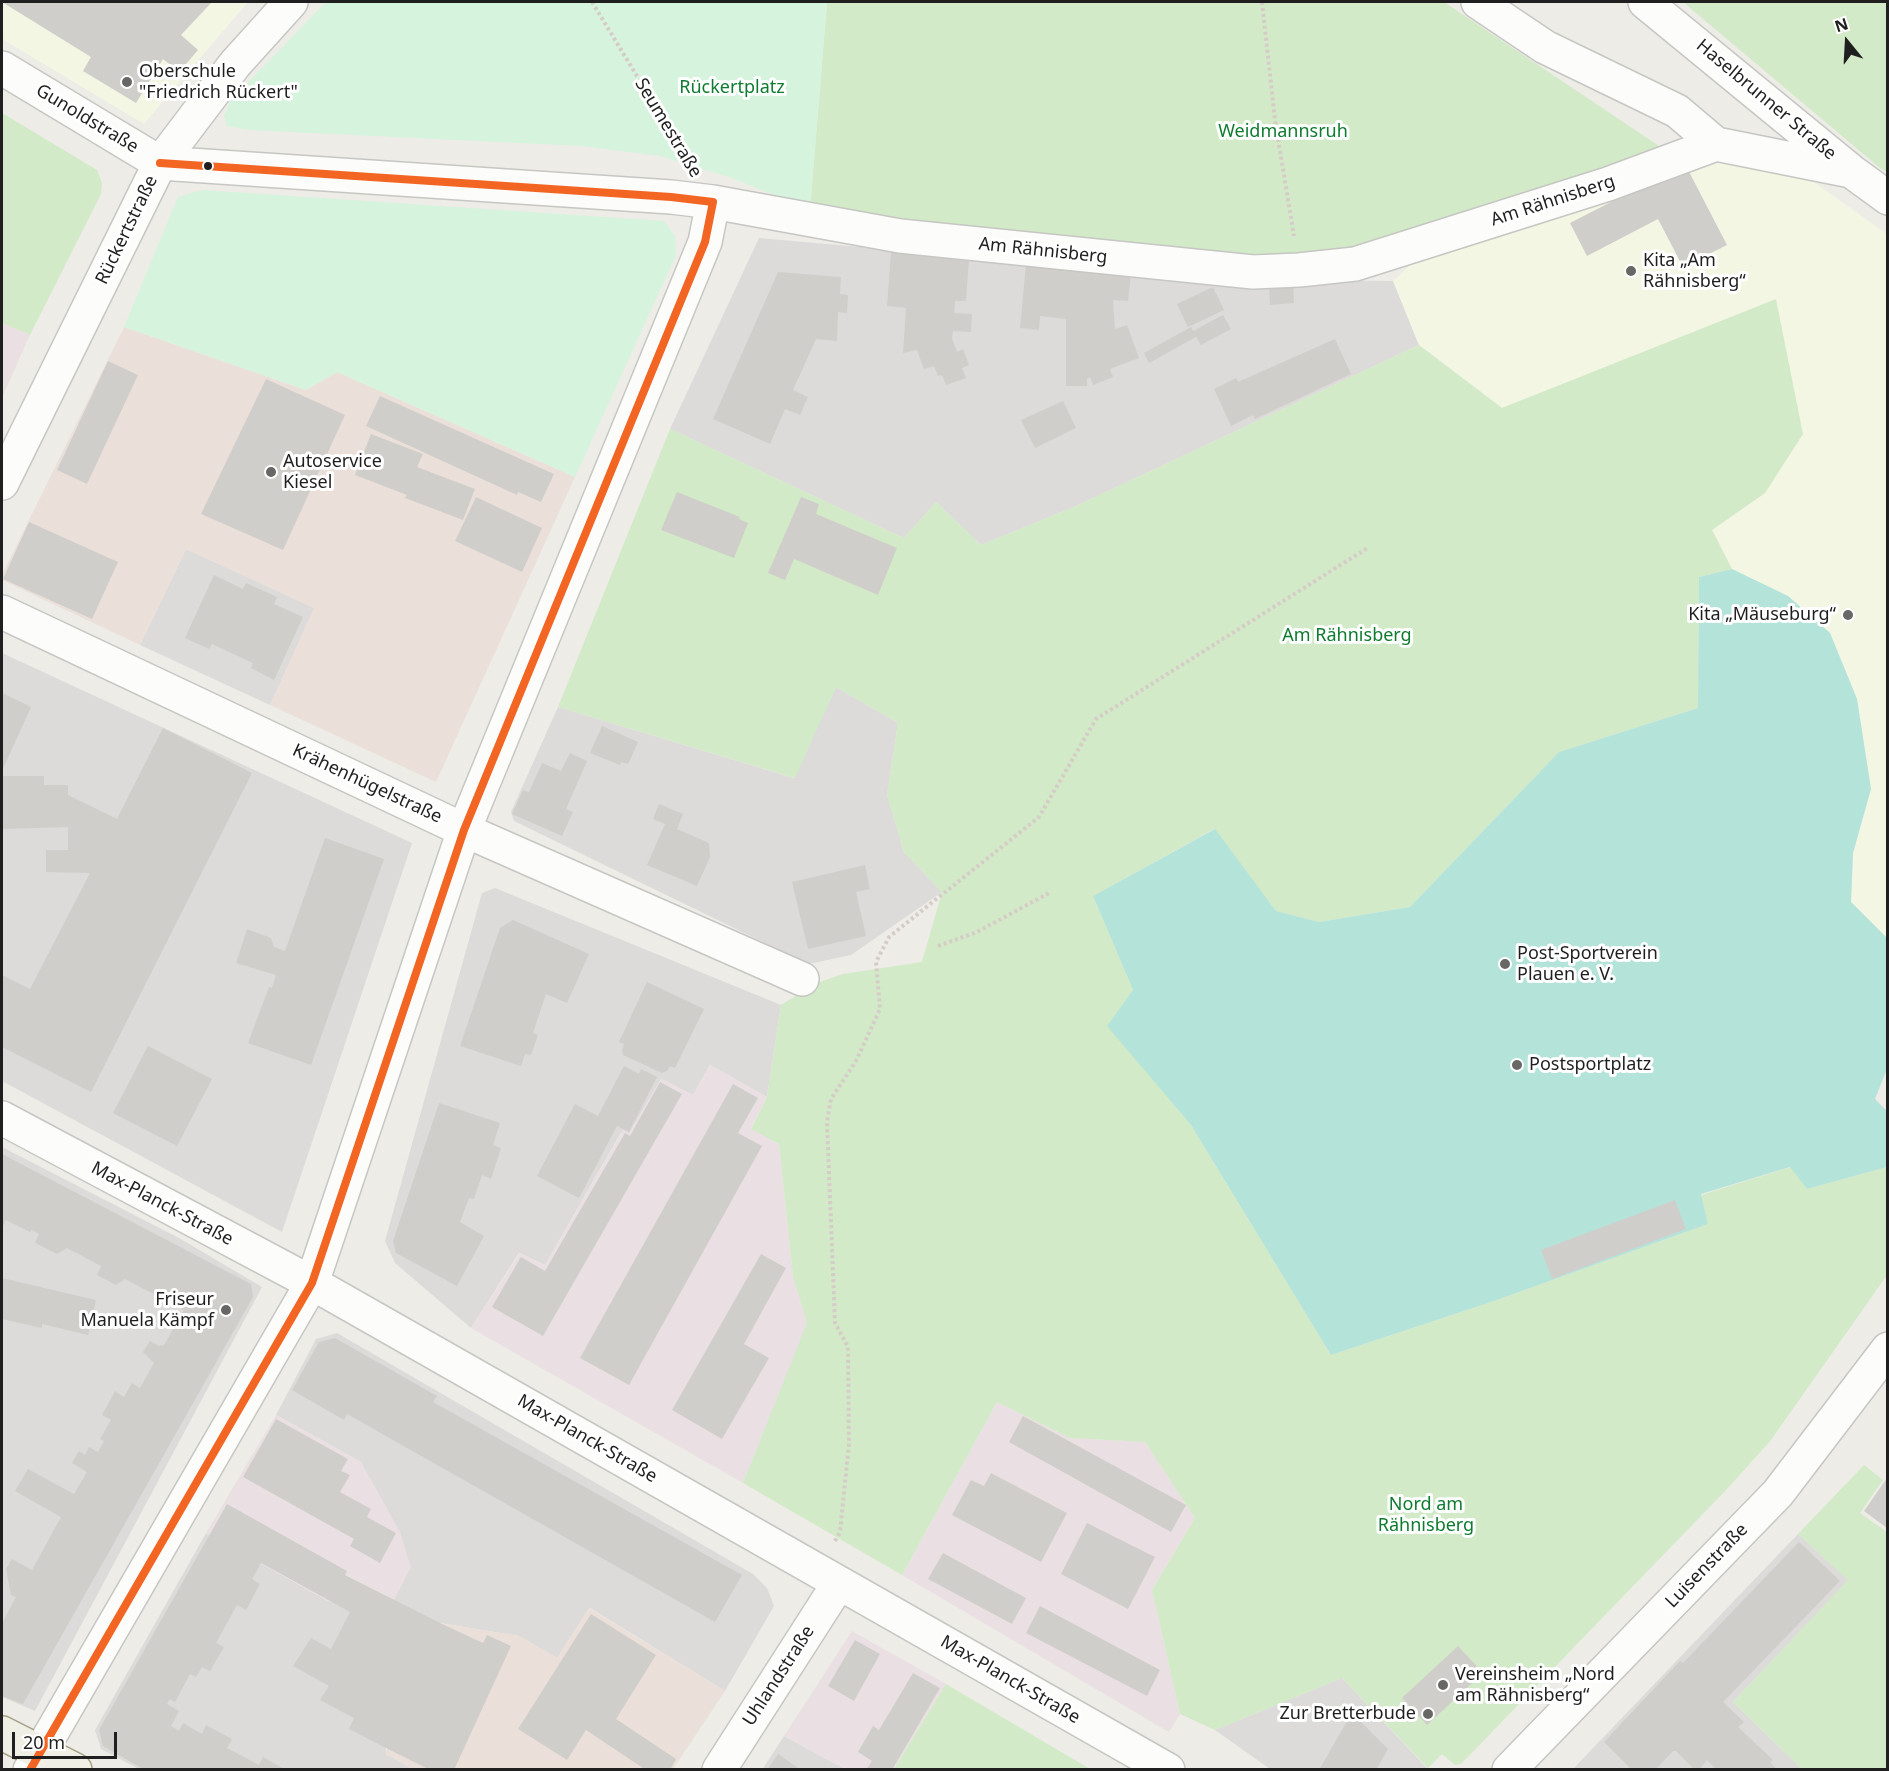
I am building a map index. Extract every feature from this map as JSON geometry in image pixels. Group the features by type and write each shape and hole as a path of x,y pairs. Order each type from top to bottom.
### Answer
{"main road":[{"path":"2,1733 35,1760 75,1770"}],"street":[{"name":"Rückertstraße","path":"2,483 160,163 235,64 291,2"},
{"path":"1478,2 1545,47 1677,111 1716,144 1851,171"},
{"name":"Haselbrunner Straße","path":"1645,2 1887,198"},
{"name":"Gunoldstraße","path":"2,68 160,163 671,197 713,202"},
{"name":"Am Rähnisberg","path":"713,202 900,236 1253,272 1299,270 1355,264 1608,184 1716,144"},
{"path":"35,1760 312,1283 464,830 705,242 713,202"},
{"name":"Krähenhügelstraße","path":"2,612 464,830 802,979"},
{"name":"Max-Planck-Straße","path":"2,1118 312,1283 1168,1770"},
{"name":"Luisenstraße","path":"1509,1770 1778,1493 1887,1349"},
{"name":"Uhlandstraße","path":"719,1770 829,1577"}],"path":[{"name":"Seumestraße","path":"592,2 713,202"},
{"path":"1262,2 1275,120 1299,270"},
{"path":"829,1577 840,1532 849,1444 848,1347 835,1323 827,1122 831,1099 856,1061 880,1009 876,962 889,937 1039,817 1096,719 1369,547"},
{"path":"938,946 978,932 1051,892"}],"shaded area":[{"name":"Oberschule \"Friedrich Rückert\"","path":"2,2 248,2 144,124 2,39"},
{"path":"1713,149 1811,180 1887,234 1887,938 1851,902 1853,853 1871,789 1857,699 1830,633 1788,596 1732,569 1712,530 1765,493 1776,300 1502,408 1419,345 1393,281 1431,246"},
{"path":"759,238 1165,274 1276,280 1393,281 1419,345 1076,506 981,545 936,502 904,538 670,429"},
{"path":"2,323 30,335 2,398"},
{"path":"124,327 306,390 337,372 575,477 436,782 270,705 314,608 186,549 140,645 2,580 2,575"},
{"path":"186,549 315,608 270,705 140,645"},
{"name":"Post-Sportverein Plauen e. V.","path":"1732,569 1788,596 1830,633 1857,699 1871,789 1853,853 1851,902 1887,938 1887,1069 1875,1099 1887,1111 1887,1167 1807,1189 1790,1167 1701,1194 1708,1224 1494,1301 1331,1355 1191,1125 1107,1026 1133,990 1093,896 1215,829 1276,911 1319,922 1410,907 1559,752 1698,708 1699,577"},
{"path":"2,653 412,843 282,1232 2,1081"},
{"path":"836,687 898,723 887,795 904,852 942,892 851,955 808,964 514,821 511,812 558,707 794,778"},
{"path":"495,888 781,1005 767,1097 710,1065 693,1095 661,1079 629,1134 622,1131 545,1265 519,1253 471,1328 395,1263 385,1241 482,893"},
{"path":"710,1065 767,1097 751,1128 779,1144 793,1276 808,1323 743,1483 471,1328 520,1253 545,1265 623,1130 629,1133 661,1079 693,1095"},
{"path":"2,1147 179,1238 262,1287 35,1711 2,1697"},
{"path":"337,1333 753,1574 767,1588 774,1606 725,1691 590,1608 557,1658 519,1636 440,1623 386,1748 386,1754 413,1769 139,1769 101,1749 95,1730 206,1533 330,1602 345,1575 394,1600 361,1462 276,1415 316,1339"},
{"path":"997,1402 1070,1438 1145,1442 1195,1518 1152,1590 1180,1714 1169,1732 902,1575"},
{"path":"276,1415 361,1462 400,1532 411,1567 394,1600 346,1575 330,1602 206,1533"},
{"path":"1798,1534 1849,1580 1733,1702 1802,1769 1572,1770"},
{"path":"589,1608 725,1691 673,1769 413,1769 385,1754 440,1623 519,1636 557,1658"},
{"path":"852,1631 946,1684 894,1769 845,1769 784,1736"},
{"path":"1342,1678 1428,1769 1270,1769 1215,1730"},
{"path":"784,1736 845,1769 762,1770"}],"green space":[{"name":"Rückertplatz","path":"326,2 827,2 810,209 729,177 660,156 582,146 249,130 227,126 224,116 231,100"},
{"name":"Weidmannsruh","path":"827,2 1444,2 1662,148 1423,235 1284,263 810,209"},
{"path":"1683,2 1887,2 1887,172 1880,168"},
{"path":"2,113 97,170 102,183 101,194 30,335 2,323"},
{"path":"202,190 664,221 675,236 676,255 575,477 337,372 306,390 124,327 178,197"},
{"name":"Nord am Rähnisberg","path":"1776,299 1803,434 1765,493 1712,530 1732,569 1699,577 1698,708 1559,752 1410,907 1319,922 1276,911 1214,829 1093,896 1133,990 1108,1026 1191,1125 1331,1355 1494,1301 1708,1224 1701,1195 1791,1167 1807,1189 1887,1167 1887,1275 1771,1440 1727,1489 1461,1764 1455,1765 1442,1754 1428,1768 1342,1678 1215,1730 1180,1714 1152,1590 1195,1518 1145,1442 1070,1438 997,1402 902,1575 743,1483 807,1323 793,1276 779,1144 751,1129 767,1097 781,1005 817,983 843,974 922,962 942,892 904,852 887,795 898,723 836,687 795,778 558,707 670,429 904,538 936,502 981,545 1076,506 1419,345 1502,408"},
{"path":"1864,1465 1883,1480 1860,1513 1887,1532 1887,1769 1802,1769 1733,1702 1848,1580 1798,1534"},
{"path":"946,1684 1090,1769 894,1769"}],"building":[{"path":"2,2 212,2 181,35 198,50 179,72 163,59 136,103 83,71 91,57"},
{"path":"1685,164 1727,245 1683,267 1658,219 1587,256 1570,223"},
{"path":"891,252 969,258 966,301 955,301 954,313 972,314 971,332 953,331 952,338 957,352 963,349 969,365 962,368 966,378 946,385 942,375 938,376 934,366 924,369 917,350 903,353 906,308 887,306"},
{"path":"1026,264 1131,274 1128,301 1113,300 1115,329 1127,325 1139,358 1110,369 1113,377 1093,385 1090,377 1087,379 1087,386 1066,386 1066,319 1040,316 1039,330 1020,328"},
{"path":"778,272 841,277 840,294 848,295 847,313 838,312 837,341 816,339 793,390 808,397 800,415 785,409 770,444 713,419"},
{"path":"1293,284 1294,303 1270,305 1269,285"},
{"path":"1213,287 1224,310 1188,327 1177,304"},
{"path":"1223,315 1231,329 1201,345 1196,337 1149,363 1144,353 1191,327 1193,331"},
{"path":"1335,339 1351,374 1255,419 1253,415 1231,426 1214,389 1236,378 1238,382"},
{"path":"108,361 138,375 87,484 57,470"},
{"path":"266,379 345,415 283,550 201,514"},
{"path":"380,396 554,474 541,502 518,492 517,495 366,426"},
{"path":"1063,401 1076,428 1035,448 1021,420"},
{"path":"371,434 423,454 417,467 475,489 463,520 405,498 407,495 355,475"},
{"path":"677,492 740,517 739,519 748,523 734,558 661,530"},
{"path":"476,497 542,528 522,572 455,541"},
{"path":"801,497 819,504 816,514 897,548 878,595 794,559 785,580 768,573"},
{"path":"29,522 118,562 92,619 3,579"},
{"path":"214,575 243,589 246,583 277,597 274,604 303,617 274,680 251,668 253,663 212,644 209,649 185,638"},
{"path":"2,693 31,707 2,771"},
{"path":"602,726 638,742 628,764 621,762 620,765 590,753"},
{"path":"163,728 252,773 91,1092 2,1047 2,975 30,989 90,873 46,872 46,850 68,850 68,827 2,829 2,776 44,776 44,785 68,785 68,795 117,819"},
{"path":"570,753 587,761 566,809 573,812 562,836 512,814 523,790 529,792 542,763 561,771"},
{"path":"659,804 683,814 677,829 709,843 710,857 697,886 647,865 665,824 653,819"},
{"path":"325,838 384,859 311,1065 248,1043 269,987 272,988 276,975 236,963 247,929 271,938 274,947 285,951"},
{"path":"865,865 870,889 856,892 866,936 808,949 792,882"},
{"path":"513,920 589,954 567,1003 546,994 533,1033 538,1035 531,1055 525,1054 521,1066 460,1046 500,928"},
{"path":"647,982 704,1009 675,1068 670,1066 662,1073 623,1055 624,1044 619,1042"},
{"path":"148,1046 212,1079 177,1146 113,1113"},
{"path":"624,1066 639,1074 641,1069 657,1077 629,1132 617,1126 579,1198 537,1176 575,1104 598,1116"},
{"path":"660,1082 682,1094 543,1336 492,1307 521,1257 545,1271 625,1133 630,1136"},
{"path":"733,1084 758,1098 738,1133 762,1146 629,1385 580,1358"},
{"path":"439,1103 500,1123 493,1145 501,1148 491,1179 482,1175 474,1199 469,1198 460,1222 484,1236 457,1286 396,1253 393,1241"},
{"path":"2,1154 251,1284 253,1297 23,1704 2,1696 2,1623 16,1597 11,1595 6,1569 12,1559 32,1570 61,1517 15,1491 28,1469 74,1494 87,1472 72,1463 79,1451 85,1455 89,1447 98,1452 104,1441 100,1439 111,1420 102,1415 115,1391 124,1397 132,1383 140,1388 154,1363 143,1352 150,1341 159,1346 164,1345 184,1310 125,1279 116,1285 97,1275 101,1266 67,1248 57,1254 35,1243 39,1234 32,1230 30,1232 6,1220 2,1228"},
{"path":"1675,1200 1686,1229 1552,1279 1541,1250"},
{"path":"761,1254 786,1268 744,1344 769,1358 722,1439 672,1410"},
{"path":"2,1278 96,1300 88,1335 42,1324 42,1328 2,1319"},
{"path":"335,1338 437,1396 433,1402 742,1575 715,1622 347,1414 344,1420 292,1390 319,1342"},
{"path":"1023,1416 1186,1505 1171,1532 1009,1442"},
{"path":"276,1419 348,1459 341,1471 350,1475 340,1492 371,1509 367,1517 396,1533 380,1563 350,1546 354,1539 243,1477"},
{"path":"991,1473 1067,1513 1041,1562 952,1515 971,1480 984,1486"},
{"path":"1887,1478 1887,1528 1864,1511"},
{"path":"227,1504 347,1571 345,1575 440,1623 483,1643 487,1635 511,1646 454,1770 430,1770 349,1729 354,1718 320,1700 329,1686 293,1666 311,1638 331,1649 350,1612 261,1563 252,1579 260,1584 246,1610 237,1605 216,1643 224,1647 210,1671 202,1667 196,1677 190,1674 175,1702 170,1699 167,1704 179,1711 171,1726 179,1731 183,1723 202,1734 206,1725 232,1739 227,1748 259,1765 263,1757 286,1770 145,1770 103,1746 99,1730"},
{"path":"1087,1523 1155,1557 1128,1609 1061,1574"},
{"path":"1799,1542 1840,1581 1723,1702 1744,1722 1738,1727 1773,1760 1770,1762 1777,1770 1717,1770 1707,1760 1699,1770 1695,1770 1676,1751 1673,1751 1655,1770 1632,1770 1604,1742 1680,1661 1683,1663"},
{"path":"943,1553 1026,1598 1012,1624 928,1579"},
{"path":"1040,1606 1160,1670 1147,1696 1026,1633"},
{"path":"591,1614 656,1655 616,1719 676,1759 670,1770 646,1770 586,1730 567,1760 518,1729"},
{"path":"855,1640 880,1654 854,1701 828,1686"},
{"name":"Vereinsheim „Nord am Rähnisberg“","path":"1458,1646 1483,1673 1427,1725 1402,1698"},
{"path":"913,1673 940,1688 892,1770 866,1770 872,1761 858,1752 873,1726 879,1730"},
{"path":"1354,1715 1388,1749 1376,1770 1319,1770 1346,1723"},
{"path":"778,1754 801,1770 767,1770"}],"transit line":[{"path":"30,1770 312,1283 464,830 705,242 713,202 671,197 160,163"}],"place":[{"name":"Oberschule \"Friedrich Rückert\"","path":"127,82"},
{"name":"Kita „Am Rähnisberg“","path":"1631,271"},
{"name":"Autoservice Kiesel","path":"271,472"},
{"name":"Kita „Mäuseburg“","path":"1848,615"},
{"name":"Post-Sportverein Plauen e. V.","path":"1505,964"},
{"name":"Postsportplatz","path":"1517,1065"},
{"name":"Friseur Manuela Kämpf","path":"226,1310"},
{"name":"Vereinsheim „Nord am Rähnisberg“","path":"1443,1685"},
{"name":"Zur Bretterbude","path":"1428,1714"}]}
